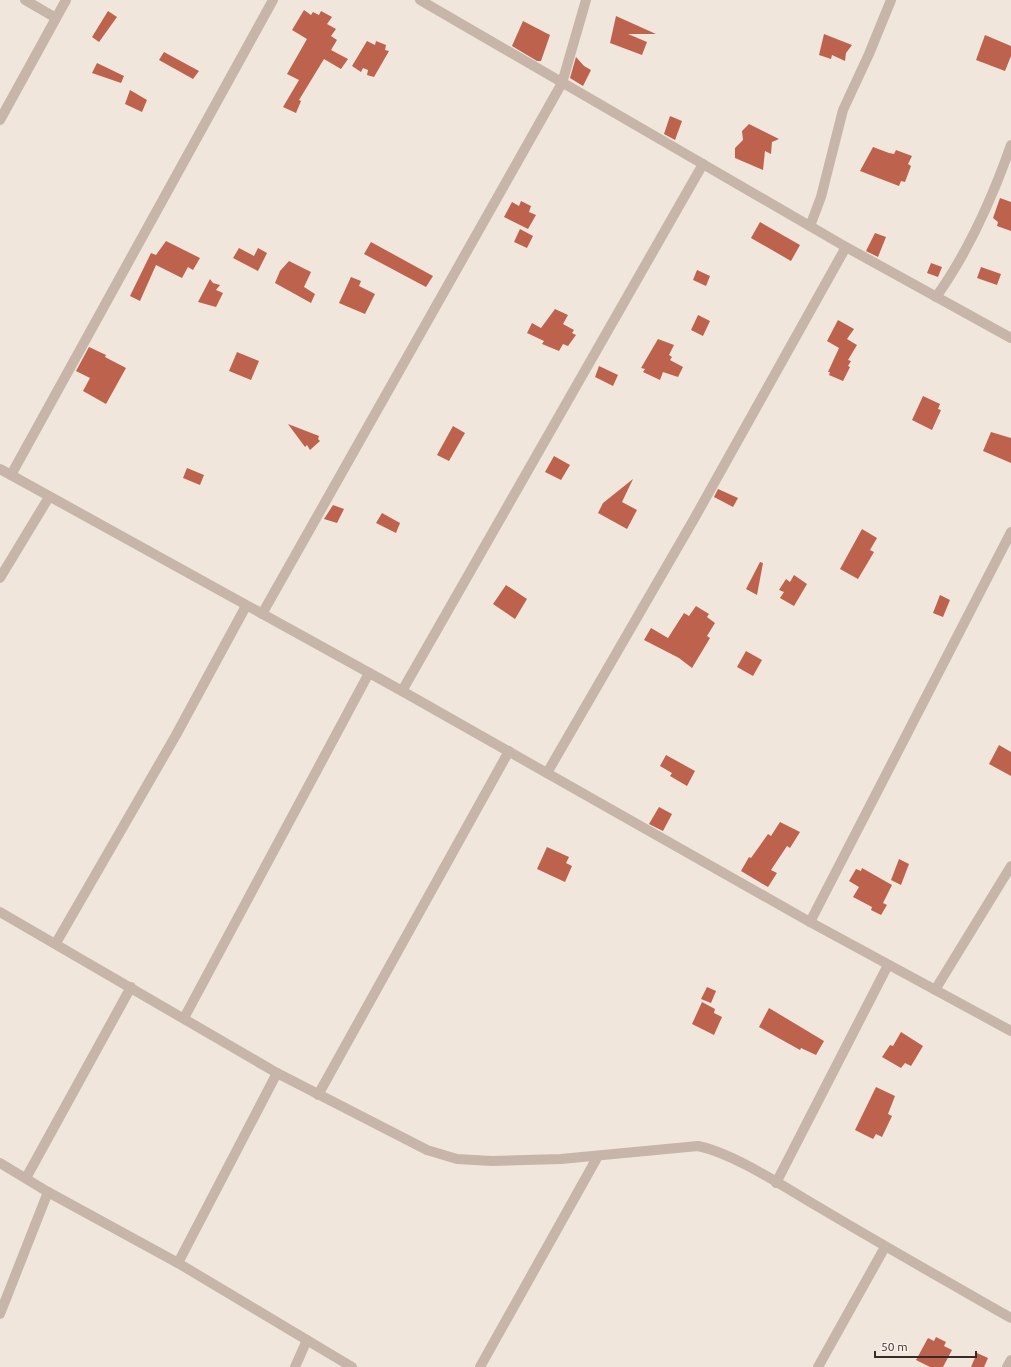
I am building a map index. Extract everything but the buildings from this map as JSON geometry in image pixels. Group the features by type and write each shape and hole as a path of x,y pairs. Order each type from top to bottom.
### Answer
{"street":[{"path":"25,0 56,18"},
{"path":"0,120 66,0"},
{"path":"12,475 273,0"},
{"path":"420,0 846,247 1011,338"},
{"path":"262,614 562,83 586,0"},
{"path":"810,226 822,197 843,110 869,54 891,0"},
{"path":"936,297 949,278 981,220 995,189 1011,146"},
{"path":"402,691 702,164"},
{"path":"547,773 698,512 846,247"},
{"path":"0,469 402,691 810,922 1011,1031"},
{"path":"0,578 49,497"},
{"path":"810,922 1011,532"},
{"path":"56,943 125,825 246,606"},
{"path":"184,1018 368,672"},
{"path":"318,1094 509,751"},
{"path":"935,990 1011,866"},
{"path":"0,912 56,943 277,1073 427,1150 457,1159 492,1161 598,1156 698,1146 721,1153 776,1183 1011,1318"},
{"path":"776,1183 888,965"},
{"path":"26,1178 131,987"},
{"path":"178,1263 277,1073"},
{"path":"480,1367 598,1156"},
{"path":"0,1163 48,1192 178,1263 352,1367"},
{"path":"0,1314 48,1192"},
{"path":"818,1367 885,1247"},
{"path":"295,1367 307,1340"},
{"path":"1007,1367 1011,1360"}]}
